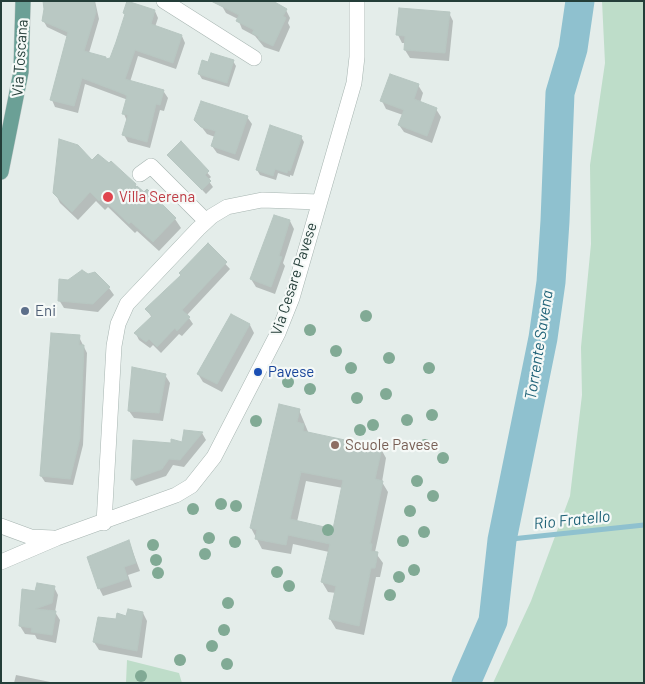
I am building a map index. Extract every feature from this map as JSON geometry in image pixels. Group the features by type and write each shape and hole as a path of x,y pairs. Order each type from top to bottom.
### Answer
{"main road":[{"name":"Via Toscana","path":"1,172 21,72 23,1"}],"street":[{"path":"164,1 254,58"},
{"name":"Via Cesare Pavese","path":"1,562 57,538 104,523 176,495 191,486 214,457 278,333 292,298 354,83 357,57 357,1"},
{"path":"140,174 151,166 206,221"},
{"path":"104,523 114,346 118,324 127,304 206,221 227,207 240,203 283,199 319,202"},
{"name":"Via Cesare Pavese","path":"1,526 31,537 57,538"}],"green space":[{"path":"602,1 644,1 644,683 493,683 531,601 570,496 582,395 581,347 591,244 590,165 605,63"},
{"path":"127,660 179,673 182,683 126,683"}],"building":[{"path":"43,1 94,1 96,12 84,51 106,57 106,59 110,58 116,42 127,1 155,10 151,24 182,35 173,63 135,50 125,79 164,90 160,105 156,104 147,142 122,135 128,115 122,114 127,96 124,94 82,78 74,106 50,100 68,32 42,21"},
{"path":"211,1 273,1 287,9 283,16 286,18 273,46 258,39 259,37 252,33 254,30 236,21 239,15"},
{"path":"399,8 450,12 445,53 404,50 405,36 396,35"},
{"path":"211,53 234,60 227,83 198,74 202,60 208,62"},
{"path":"390,74 419,84 414,99 437,108 427,136 398,125 404,110 380,101"},
{"path":"201,101 248,116 235,154 211,146 216,131 201,127 194,120"},
{"path":"270,125 302,136 290,171 288,170 287,173 275,169 273,176 256,170"},
{"path":"59,139 78,145 92,160 98,154 109,163 111,161 136,184 134,189 137,186 144,192 147,189 176,218 153,242 131,222 129,224 102,198 99,201 90,192 72,212 53,193"},
{"path":"181,141 209,171 205,175 211,181 202,190 167,155"},
{"path":"274,215 290,220 279,256 282,257 271,287 250,279"},
{"path":"208,243 227,262 182,310 190,317 177,331 175,328 157,347 149,339 146,342 134,333 152,316 145,309 181,275 179,273"},
{"path":"82,270 88,274 95,272 110,287 93,304 58,301 59,279 68,280"},
{"path":"231,314 250,324 217,384 197,374"},
{"path":"51,333 80,335 79,345 84,345 80,438 70,479 40,476"},
{"path":"132,367 166,374 159,413 128,411"},
{"path":"279,404 300,409 297,422 304,424 303,431 382,448 375,479 383,481 370,544 372,544 371,551 378,552 375,568 371,568 359,626 329,619 336,586 321,582 330,544 288,535 286,545 255,539 257,530 250,528","holes":["301,472 343,480 333,529 290,519"]},
{"path":"184,430 203,432 180,460 169,459 162,469 131,480 133,440 171,443 171,439 182,442"},
{"path":"129,540 136,563 124,567 128,579 98,589 87,557"},
{"path":"37,583 55,586 52,603 35,609 56,611 52,635 31,632 32,628 19,626 22,589 35,591"},
{"path":"128,609 143,612 137,651 93,642 98,617 116,619 117,613 126,616"}],"waterway":[{"name":"Torrente Savena","path":"466,683 493,621 502,540 543,338 551,282 560,93 573,49 580,1"},
{"name":"Rio Fratello","path":"502,540 644,525"}],"place":[{"name":"Villa Serena","path":"108,197"},
{"name":"Eni","path":"25,311"},
{"name":"Pavese","path":"258,372"},
{"name":"Scuole Pavese","path":"335,445"}]}
